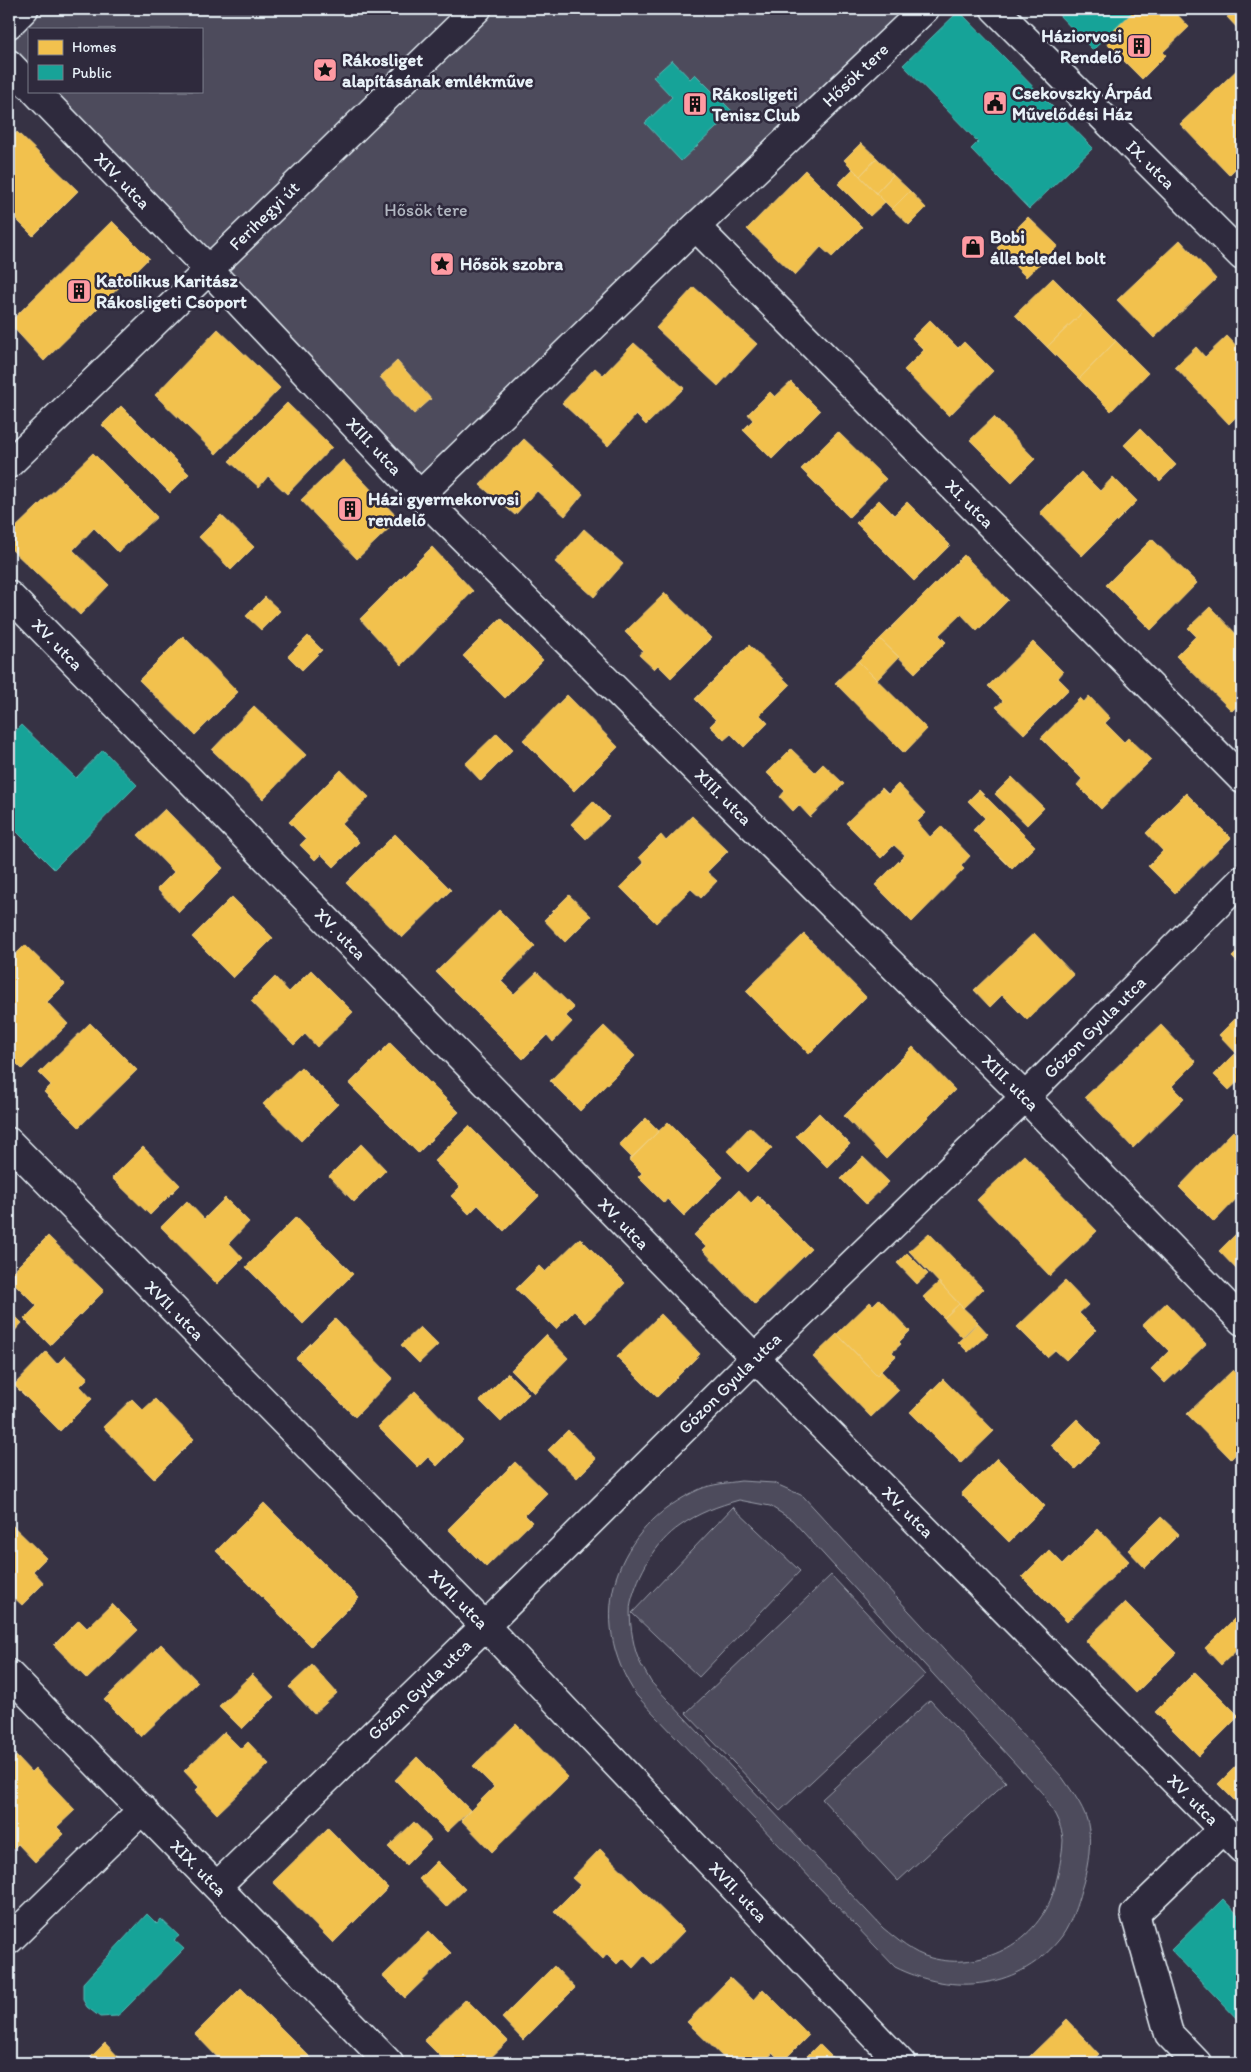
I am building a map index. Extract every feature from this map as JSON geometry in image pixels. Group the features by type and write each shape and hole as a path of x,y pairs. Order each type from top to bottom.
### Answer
{"street":[{"path":"9,24 24,9"},
{"name":"Ferihegyi út","path":"9,464 477,9"},
{"name":"Hősök tere","path":"420,496 696,227 925,9"},
{"name":"IX. utca","path":"995,9 1242,256"},
{"path":"9,64 28,84"},
{"name":"XIV. utca","path":"36,92 208,269"},
{"name":"XI. utca","path":"696,227 1242,779"},
{"name":"XIII. utca","path":"208,269 420,496 1025,1098 1242,1321"},
{"name":"XV. utca","path":"9,595 755,1358 1242,1849"},
{"name":"Gózon Gyula utca","path":"217,1886 485,1626 755,1358 1025,1098 1242,880"},
{"name":"XVII. utca","path":"9,1142 485,1626 901,2063"},
{"name":"XIX. utca","path":"9,1674 143,1809 389,2063"},
{"path":"9,1940 143,1809"},
{"path":"1198,2063 1169,2034 1135,1914 1223,1829"}],"green space":[{"name":"Hősök tere","path":"24,9 925,9 420,495 36,92 202,92 202,28 28,28 28,84 9,64 9,24"},
{"path":"741,1481 774,1483 803,1496 1062,1777 1079,1802 1088,1823 1089,1853 1078,1902 1062,1936 1045,1954 1027,1968 985,1983 963,1984 940,1982 917,1976 895,1967 637,1696 621,1666 612,1636 611,1606 616,1577 628,1550 647,1526 671,1506 700,1489","holes":["739,1500 770,1506 792,1520 1043,1794 1056,1816 1061,1828 1063,1844 1052,1896 1044,1913 1033,1928 1004,1950 987,1957 968,1961 950,1961 924,1956 894,1937 883,1928 651,1682 641,1664 633,1639 630,1607 634,1591 643,1570 663,1541 694,1517 716,1507"]},
{"path":"733,1507 800,1571 699,1677 632,1613"},
{"path":"831,1575 925,1675 780,1811 686,1713"},
{"path":"930,1700 1006,1782 898,1881 822,1799"}],"building: Homes":[{"name":"Háziorvosi Rendelő","path":"1136,9 1172,9 1189,27 1163,52 1166,55 1142,79 1103,40"},
{"path":"1237,9 1242,9 1242,33 1227,17"},
{"path":"1242,65 1242,162 1229,175 1180,124"},
{"path":"17,132 78,191 33,236 9,212 9,140"},
{"path":"861,143 877,158 860,176 844,160"},
{"path":"877,158 893,175 876,193 860,176"},
{"path":"853,169 885,202 870,216 838,184"},
{"path":"805,170 862,227 832,257 821,247 795,275 747,229"},
{"path":"893,175 910,191 892,209 876,193"},
{"path":"910,191 926,208 909,225 892,209"},
{"path":"1028,217 1058,246 1026,277 997,248"},
{"name":"Katolikus Karitász Rákosligeti Csoport","path":"112,221 149,258 44,361 9,323"},
{"path":"1180,240 1216,279 1154,338 1117,300"},
{"path":"1053,278 1085,310 1047,347 1015,315"},
{"path":"694,287 757,344 718,386 656,328"},
{"path":"1085,310 1116,341 1079,379 1047,347"},
{"path":"930,320 958,348 964,342 993,371 949,416 904,370 924,350 912,338"},
{"path":"218,329 280,388 216,454 155,395"},
{"path":"1227,336 1242,352 1242,411 1229,424 1175,367 1196,347 1205,357"},
{"path":"1116,341 1148,373 1111,411 1079,379"},
{"path":"634,343 684,388 646,425 636,415 608,446 562,403 595,368 603,375"},
{"path":"397,361 431,399 414,414 380,377"},
{"path":"791,382 820,411 772,459 743,430 753,420 748,414 770,392 775,397"},
{"path":"287,403 332,447 287,494 268,476 259,487 229,461"},
{"path":"121,406 189,474 170,493 102,425"},
{"path":"994,417 1035,459 1012,482 970,440"},
{"path":"1140,429 1176,465 1160,481 1124,445"},
{"path":"838,432 886,479 849,517 801,469"},
{"path":"524,439 583,494 565,516 537,491 515,515 480,485"},
{"path":"93,453 157,517 118,552 94,528 73,550 109,585 80,615 9,547 9,534"},
{"name":"Házi gyermekorvosi rendelő","path":"343,460 399,519 357,559 301,500"},
{"path":"1081,472 1100,491 1113,477 1137,501 1082,556 1040,513"},
{"path":"879,500 894,515 907,502 950,545 914,581 856,523"},
{"path":"221,515 254,547 231,570 199,537"},
{"path":"584,529 623,564 594,597 555,562"},
{"path":"1152,539 1197,583 1151,630 1106,585"},
{"path":"432,547 473,591 402,665 360,619"},
{"path":"964,555 1008,600 977,631 961,614 939,635 946,642 915,673 880,639"},
{"path":"665,593 711,638 671,678 658,665 654,669 639,655 643,650 625,632"},
{"path":"265,597 280,611 261,630 246,616"},
{"path":"1210,607 1242,640 1242,701 1232,711 1176,656 1196,636 1188,628"},
{"path":"501,618 543,660 505,698 463,656"},
{"path":"183,636 238,692 195,735 139,680"},
{"path":"308,636 322,650 302,670 288,656"},
{"path":"880,639 899,657 877,680 858,661"},
{"path":"1033,642 1063,672 1058,678 1069,689 1024,734 996,707 1003,701 988,686"},
{"path":"749,645 790,685 760,715 768,723 744,747 731,734 724,740 710,726 716,720 695,699"},
{"path":"858,661 927,729 904,753 835,683"},
{"path":"567,695 618,747 574,791 523,740"},
{"path":"1089,696 1110,718 1105,723 1124,742 1128,738 1151,760 1101,809 1077,785 1082,779 1041,738 1080,698 1084,702"},
{"path":"254,706 306,755 263,799 212,750"},
{"path":"497,733 513,749 481,781 465,764"},
{"path":"791,749 815,772 823,764 844,784 810,817 799,805 793,811 780,797 785,791 767,773"},
{"path":"341,770 369,797 341,824 359,842 334,867 321,854 315,860 300,845 306,839 289,822"},
{"path":"1012,777 1044,808 1027,825 995,794"},
{"path":"898,784 926,813 917,822 930,837 941,826 970,856 961,866 964,869 912,922 875,885 905,855 894,845 881,858 846,823 882,788 888,794"},
{"path":"979,790 1035,846 1012,869 973,830 985,818 968,801"},
{"path":"1186,793 1231,838 1175,893 1148,866 1163,851 1146,833"},
{"path":"593,801 609,817 586,839 571,824"},
{"path":"165,809 223,868 179,912 157,889 174,872 138,835"},
{"path":"692,816 728,851 707,872 717,881 701,898 691,889 656,923 620,887 644,863 639,857 661,835 666,841"},
{"path":"395,834 451,890 402,938 346,883"},
{"path":"569,895 591,916 565,942 544,920"},
{"path":"232,897 273,938 233,978 192,937"},
{"path":"499,910 535,946 501,981 514,994 537,972 574,1008 566,1016 572,1022 553,1042 547,1035 523,1059 436,972"},
{"path":"1034,933 1074,975 1027,1020 1002,995 990,1007 974,990"},
{"path":"804,934 866,997 809,1054 746,991"},
{"path":"25,945 65,984 47,1002 68,1024 22,1069 9,1056 9,1024 11,1022 9,1019 9,985 12,982 9,979 9,961"},
{"path":"1242,947 1242,967 1232,957"},
{"path":"311,970 353,1012 317,1047 305,1034 294,1045 251,1001 275,977 289,992"},
{"path":"1242,1012 1242,1059 1219,1035"},
{"path":"90,1023 137,1070 79,1127 44,1092 51,1085 39,1073"},
{"path":"1161,1025 1196,1062 1172,1086 1184,1098 1133,1148 1085,1097"},
{"path":"604,1026 635,1056 580,1111 550,1081"},
{"path":"390,1043 459,1112 418,1153 349,1084"},
{"path":"913,1047 955,1090 886,1159 844,1116"},
{"path":"1235,1054 1242,1062 1242,1078 1229,1090 1214,1075"},
{"path":"301,1067 338,1104 301,1141 263,1104"},
{"path":"819,1113 850,1144 827,1167 796,1136"},
{"path":"646,1118 659,1131 632,1158 619,1145"},
{"path":"668,1122 723,1177 684,1216 667,1199 664,1203 638,1177 642,1173 629,1160"},
{"path":"469,1126 539,1196 504,1231 478,1205 469,1214 451,1196 460,1187 434,1161"},
{"path":"750,1127 772,1148 748,1172 727,1151"},
{"path":"1233,1131 1242,1140 1242,1193 1214,1222 1179,1187"},
{"path":"361,1144 386,1170 354,1202 329,1176"},
{"path":"143,1147 180,1185 150,1215 112,1178"},
{"path":"1024,1155 1097,1231 1050,1276 977,1200"},
{"path":"863,1157 889,1182 866,1204 841,1179"},
{"path":"739,1190 751,1203 758,1196 811,1249 755,1304 703,1250 706,1247 694,1235"},
{"path":"225,1198 249,1222 229,1243 243,1258 217,1284 161,1227 187,1201 204,1219"},
{"path":"296,1217 353,1274 303,1324 246,1267"},
{"path":"1242,1228 1242,1275 1219,1251"},
{"path":"929,1233 983,1289 963,1308 909,1251"},
{"path":"48,1236 104,1291 50,1345 24,1319 37,1306 9,1278 9,1275"},
{"path":"580,1238 625,1283 586,1323 574,1311 556,1329 516,1289 539,1266 545,1272"},
{"path":"907,1253 928,1274 917,1284 897,1263"},
{"path":"1065,1281 1088,1305 1079,1313 1096,1330 1066,1360 1055,1350 1047,1357 1017,1327"},
{"path":"939,1282 959,1304 944,1318 923,1297"},
{"path":"879,1299 910,1331 899,1342 901,1344 892,1352 896,1356 877,1375 837,1334 870,1302 873,1305"},
{"path":"1166,1303 1206,1344 1165,1383 1151,1369 1169,1351 1143,1325"},
{"path":"959,1304 978,1322 962,1337 944,1318"},
{"path":"9,1310 22,1323 9,1337"},
{"path":"661,1314 700,1354 657,1397 617,1357"},
{"path":"335,1319 393,1378 355,1417 296,1358"},
{"path":"978,1323 988,1334 968,1352 958,1342"},
{"path":"420,1327 438,1345 419,1363 401,1345"},
{"path":"837,1334 877,1375 881,1371 899,1390 871,1417 813,1357"},
{"path":"546,1335 568,1358 534,1393 511,1370"},
{"path":"46,1352 57,1364 65,1356 88,1378 80,1386 92,1399 60,1431 14,1385"},
{"path":"1233,1370 1242,1380 1242,1448 1231,1459 1187,1414"},
{"path":"508,1373 529,1394 501,1422 480,1401"},
{"path":"943,1379 994,1431 961,1463 910,1412"},
{"path":"415,1391 463,1440 437,1466 428,1457 418,1467 378,1427"},
{"path":"132,1399 143,1410 155,1399 194,1439 154,1479 103,1427"},
{"path":"1077,1419 1101,1443 1075,1469 1051,1445"},
{"path":"568,1430 596,1459 577,1478 548,1450"},
{"path":"997,1458 1045,1506 1009,1542 961,1494"},
{"path":"515,1462 547,1493 525,1515 532,1522 486,1567 448,1529"},
{"path":"264,1503 359,1598 311,1646 216,1551"},
{"path":"1161,1517 1179,1534 1145,1568 1128,1550"},
{"path":"9,1522 46,1558 33,1571 44,1583 22,1605 9,1593"},
{"path":"1098,1529 1129,1561 1067,1622 1022,1577 1049,1550 1063,1564"},
{"path":"1125,1602 1176,1653 1136,1693 1085,1641"},
{"path":"112,1604 138,1630 87,1679 54,1645 79,1620 87,1628"},
{"path":"1236,1617 1242,1623 1242,1645 1221,1665 1205,1648"},
{"path":"161,1644 198,1682 141,1737 104,1700"},
{"path":"312,1665 337,1693 314,1714 289,1687"},
{"path":"1195,1672 1239,1716 1199,1756 1155,1712"},
{"path":"252,1674 274,1697 242,1729 219,1706"},
{"path":"516,1724 568,1777 492,1852 461,1820 494,1787 473,1766"},
{"path":"224,1732 241,1749 248,1742 269,1764 217,1814 195,1791 199,1787 184,1771"},
{"path":"16,1756 31,1772 35,1768 75,1810 57,1827 64,1834 35,1862 18,1844 12,1850 9,1846 9,1763"},
{"path":"417,1757 470,1810 447,1832 395,1780"},
{"path":"1242,1760 1242,1808 1218,1784"},
{"path":"414,1822 431,1840 406,1865 388,1847"},
{"path":"328,1828 388,1888 333,1943 273,1882"},
{"path":"600,1849 684,1931 652,1964 644,1956 633,1968 623,1958 617,1964 607,1954 603,1959 554,1911 580,1885 572,1878"},
{"path":"437,1861 465,1889 446,1907 419,1879"},
{"path":"429,1931 451,1953 405,1998 383,1976"},
{"path":"554,1966 575,1988 523,2040 502,2018"},
{"path":"730,1978 753,2000 763,1989 809,2035 782,2062 773,2053 762,2063 743,2063 739,2060 735,2063 729,2063 687,2022"},
{"path":"241,1988 316,2063 223,2063 195,2034"},
{"path":"466,1999 508,2041 485,2063 447,2063 424,2040"},
{"path":"1067,2020 1099,2054 1090,2063 1033,2063 1028,2058"},
{"path":"105,2043 124,2063 85,2063"},
{"path":"819,2044 838,2063 800,2063"}],"building: Public":[{"path":"1053,9 1135,9 1093,50"},
{"name":"Csekovszky Árpád Művelődési Ház","path":"959,11 1093,148 1029,209 971,149 978,142 903,65"},
{"name":"Rákosligeti Tenisz Club","path":"672,60 690,79 695,74 733,112 681,161 645,123 672,97 653,77"},
{"path":"21,725 76,778 103,750 137,785 54,869 16,831 9,837 9,738"},
{"path":"1223,1899 1242,1919 1242,2024 1171,1950"},
{"path":"147,1914 157,1924 161,1919 179,1936 174,1940 184,1949 117,2016 100,2017 87,2007 83,2000 83,1983"}],"place":[{"name":"Háziorvosi Rendelő","path":"1139,46"},
{"name":"Rákosliget alapításának emlékműve","path":"325,70"},
{"name":"Csekovszky Árpád Művelődési Ház","path":"995,103"},
{"name":"Rákosligeti Tenisz Club","path":"695,104"},
{"name":"Bobi állateledel bolt","path":"973,247"},
{"name":"Hősök szobra","path":"442,264"},
{"name":"Katolikus Karitász Rákosligeti Csoport","path":"79,291"},
{"name":"Házi gyermekorvosi rendelő","path":"350,509"}]}
